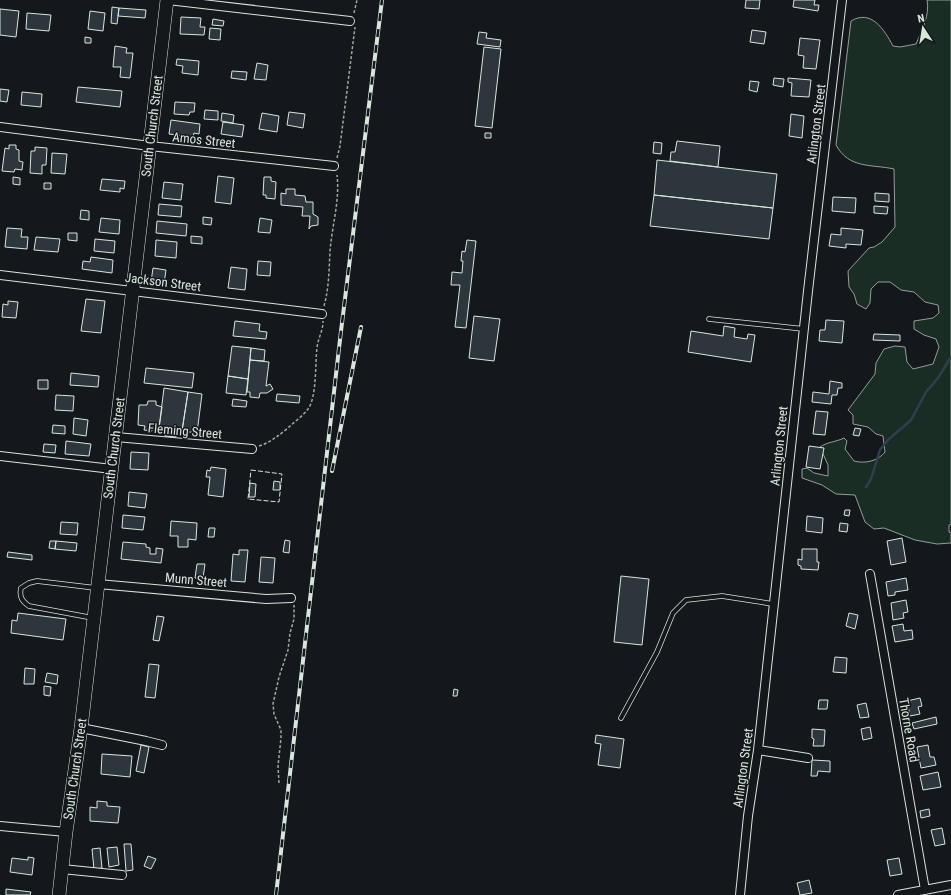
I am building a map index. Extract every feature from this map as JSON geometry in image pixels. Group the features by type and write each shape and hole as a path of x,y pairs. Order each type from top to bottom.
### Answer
{"main road":[{"name":"South Church Street","path":"59,895 66,832 81,728 167,0"}],"street":[{"path":"167,0 350,21"},
{"name":"Arlington Street","path":"740,895 748,816 758,750 842,0"},
{"name":"Amos Street","path":"0,127 150,146 334,166"},
{"name":"Jackson Street","path":"0,275 322,314"},
{"name":"Fleming Street","path":"116,437 252,449"},
{"path":"0,456 112,469"},
{"name":"Thorne Road","path":"870,574 925,890"},
{"name":"Munn Street","path":"98,586 266,599 291,598"},
{"path":"81,728 162,745"},
{"path":"758,750 808,758"},
{"path":"0,826 66,832"},
{"path":"62,869 122,874"},
{"path":"898,895 951,885"}],"lane":[{"path":"709,319 804,329"},
{"path":"94,618 29,606 22,600 20,593 21,588 29,583 37,581 98,586"},
{"path":"621,718 657,652 673,613 686,600 722,596 774,604"}],"path":[{"path":"252,449 278,437 308,409 312,400 318,341 322,333 324,323 322,314 327,297 330,252 338,190 337,176 334,166 340,146 355,27 350,21 357,0"},
{"path":"279,783 278,766 282,738 281,730 274,714 273,704 279,677 288,650 290,633 294,619 294,604 291,598"}],"green space":[{"path":"927,0 951,0 951,524 949,525 949,532 951,533 951,543 937,544 915,540 884,528 874,529 865,522 855,495 836,494 822,485 802,478 802,469 807,468 814,473 828,476 828,465 820,447 844,438 847,441 845,449 854,461 871,461 879,458 885,452 883,436 876,434 868,427 853,424 853,415 848,410 875,374 876,363 884,349 895,346 905,347 907,362 913,369 933,364 939,347 936,339 924,335 914,329 914,321 933,318 939,313 938,305 925,302 914,292 901,290 890,282 878,282 871,289 870,303 866,309 857,304 854,294 849,287 848,271 869,248 882,242 895,227 894,169 869,166 854,162 841,153 836,145 851,21 865,17 871,19 881,27 893,46 900,47 916,44 926,17 928,6"}],"building":[{"path":"746,0 760,0 759,9 745,8"},
{"path":"794,0 815,0 814,5 819,5 818,11 793,7"},
{"path":"112,7 119,8 117,24 111,23"},
{"path":"119,8 146,10 145,18 118,16"},
{"path":"0,9 19,11 16,37 0,35"},
{"path":"90,11 105,13 103,31 88,29"},
{"path":"27,13 51,15 49,31 26,29"},
{"path":"181,17 201,18 200,27 205,27 204,35 180,34"},
{"path":"213,19 224,21 223,26 212,25"},
{"path":"210,28 221,29 220,40 209,39"},
{"path":"752,30 766,32 764,44 750,42"},
{"path":"479,32 487,33 486,38 501,40 500,47 477,44"},
{"path":"85,37 91,38 91,43 85,43"},
{"path":"800,38 820,40 816,69 803,68 804,56 798,55"},
{"path":"115,46 127,48 126,53 133,53 130,78 120,77 121,67 113,67"},
{"path":"484,47 501,49 492,128 475,126"},
{"path":"177,59 199,61 198,75 182,73 183,66 176,65"},
{"path":"257,63 268,65 266,80 254,79"},
{"path":"232,71 247,72 246,80 231,78"},
{"path":"774,78 784,79 783,87 773,85"},
{"path":"788,78 811,80 809,97 791,96 792,83 788,82"},
{"path":"750,81 759,82 757,92 749,90"},
{"path":"78,87 122,91 120,107 76,102"},
{"path":"0,89 9,90 7,102 0,101"},
{"path":"22,92 42,94 41,107 21,105"},
{"path":"175,102 195,103 194,112 190,112 189,115 174,114"},
{"path":"205,110 218,111 218,120 204,119"},
{"path":"289,112 305,114 303,128 287,125"},
{"path":"222,113 234,115 233,123 221,121"},
{"path":"262,113 279,116 277,132 259,129"},
{"path":"791,114 804,116 802,138 789,136"},
{"path":"171,120 200,124 199,134 194,133 193,137 169,134"},
{"path":"223,122 244,125 242,137 221,134"},
{"path":"485,133 491,133 491,138 485,138"},
{"path":"677,141 720,146 718,167 670,161 671,152 675,152"},
{"path":"654,142 662,143 661,154 653,153"},
{"path":"9,145 16,145 16,149 19,150 19,161 23,162 22,170 15,169 14,172 2,171 5,148 9,149"},
{"path":"35,147 47,148 46,165 42,165 42,174 30,173 31,151 35,151"},
{"path":"52,153 67,154 65,174 51,173"},
{"path":"657,160 777,174 773,208 654,195"},
{"path":"218,176 234,178 231,204 215,202"},
{"path":"13,177 20,178 20,185 13,184"},
{"path":"264,177 271,177 271,181 276,182 275,199 266,198 266,195 263,195"},
{"path":"102,179 125,181 124,189 120,188 120,192 100,190"},
{"path":"164,182 183,184 181,200 162,198"},
{"path":"44,183 51,183 51,189 44,189"},
{"path":"286,189 295,189 295,195 305,196 306,202 313,202 313,214 318,217 318,225 311,226 309,229 310,216 302,216 303,207 281,205 281,193 286,194"},
{"path":"875,193 889,194 889,202 875,201"},
{"path":"654,195 773,208 769,239 650,226"},
{"path":"833,197 856,198 855,213 832,211"},
{"path":"159,204 182,206 181,217 158,215"},
{"path":"874,206 888,207 887,214 874,213"},
{"path":"81,210 89,211 89,220 80,219"},
{"path":"203,217 212,218 211,225 203,224"},
{"path":"101,218 120,220 119,234 99,232"},
{"path":"260,218 272,220 270,233 258,232"},
{"path":"157,221 187,224 186,236 156,233"},
{"path":"7,228 22,229 21,237 28,237 27,249 5,247"},
{"path":"841,228 863,230 861,245 846,244 846,248 829,246 831,234 841,235"},
{"path":"68,233 77,233 77,241 68,240"},
{"path":"191,236 202,237 202,244 191,243"},
{"path":"36,237 60,239 58,252 34,250"},
{"path":"95,239 115,241 114,253 94,251"},
{"path":"156,240 177,242 176,258 155,256"},
{"path":"467,240 476,241 466,328 455,327 460,285 451,285 452,272 462,273 462,251 465,252"},
{"path":"91,257 113,260 112,273 82,269 83,261 90,262"},
{"path":"258,261 271,262 270,276 257,275"},
{"path":"231,267 247,269 245,290 228,288"},
{"path":"153,268 166,270 164,284 151,282"},
{"path":"86,299 105,301 101,333 81,331"},
{"path":"8,301 18,302 16,318 2,317 3,304 8,305"},
{"path":"474,316 500,319 494,361 469,358"},
{"path":"826,320 844,321 842,343 819,341 820,330 825,330"},
{"path":"235,321 260,324 259,331 267,332 266,339 233,336"},
{"path":"724,326 735,328 734,337 747,339 748,334 755,335 751,362 688,352 691,331 723,336"},
{"path":"874,334 900,335 900,341 873,340"},
{"path":"232,346 251,348 248,379 228,376"},
{"path":"251,348 265,350 264,361 250,360"},
{"path":"250,360 269,362 266,386 270,384 273,389 267,393 260,393 259,398 250,397 250,392 247,392"},
{"path":"146,368 194,373 192,388 144,383"},
{"path":"71,373 99,376 98,387 70,385"},
{"path":"228,376 248,379 246,395 226,393"},
{"path":"38,380 48,380 48,389 38,389"},
{"path":"830,381 842,383 842,388 838,388 837,395 832,395 831,404 812,402 813,392 829,394"},
{"path":"164,388 188,392 182,431 176,431 176,437 165,436 166,429 159,428"},
{"path":"188,392 202,394 197,433 182,431"},
{"path":"277,394 300,396 299,403 276,401"},
{"path":"56,395 74,396 73,411 55,410"},
{"path":"233,399 247,401 246,407 232,406"},
{"path":"148,401 156,401 156,405 162,407 159,428 152,427 152,431 144,430 145,426 138,425 139,405 147,405"},
{"path":"816,411 828,412 825,435 813,434"},
{"path":"74,418 88,420 86,436 73,434"},
{"path":"53,425 65,426 65,434 52,433"},
{"path":"855,428 861,429 859,436 853,435"},
{"path":"66,441 91,444 89,456 65,454"},
{"path":"44,444 56,445 55,453 43,452"},
{"path":"809,446 824,448 820,469 806,467"},
{"path":"131,452 149,453 148,470 130,469"},
{"path":"211,467 226,469 223,497 208,495 210,477 206,477 207,470 210,471"},
{"path":"274,481 280,482 280,490 273,490"},
{"path":"250,483 256,484 255,497 249,497"},
{"path":"129,492 147,494 145,508 128,506"},
{"path":"845,510 850,510 849,516 844,515"},
{"path":"123,515 145,517 143,530 122,528"},
{"path":"807,516 823,518 822,533 806,531"},
{"path":"171,521 197,523 196,540 188,539 188,547 178,547 178,536 170,536"},
{"path":"61,522 78,523 77,535 60,534"},
{"path":"840,523 848,524 847,532 839,531"},
{"path":"209,528 215,528 214,537 208,537"},
{"path":"902,538 906,562 891,565 887,541"},
{"path":"285,540 290,541 289,553 283,552"},
{"path":"50,541 56,541 55,549 49,548"},
{"path":"56,541 77,543 76,551 55,549"},
{"path":"123,542 146,544 146,547 150,548 150,554 156,554 156,548 163,549 161,563 121,559"},
{"path":"802,549 817,549 817,562 819,562 818,570 801,569 801,566 798,565 798,559 802,560"},
{"path":"239,550 248,550 245,582 231,581 233,554 239,555"},
{"path":"8,552 32,555 32,560 7,557"},
{"path":"261,557 275,558 273,583 259,582"},
{"path":"197,564 205,564 203,578 195,578"},
{"path":"621,576 649,579 642,645 614,642"},
{"path":"180,577 190,578 190,584 180,583"},
{"path":"906,578 908,590 895,592 895,595 888,596 886,582"},
{"path":"906,600 908,612 903,613 904,618 893,620 891,603"},
{"path":"18,613 66,619 63,640 11,633 12,620 17,621"},
{"path":"849,613 858,615 855,629 846,626"},
{"path":"157,616 164,617 159,641 153,640"},
{"path":"903,624 904,631 912,630 913,639 895,642 892,626"},
{"path":"835,657 847,658 846,673 833,672"},
{"path":"149,664 159,665 155,698 145,697"},
{"path":"25,668 35,669 34,684 24,684"},
{"path":"47,673 58,675 57,684 45,682"},
{"path":"44,686 51,687 50,696 44,695"},
{"path":"454,689 458,690 457,696 453,696"},
{"path":"920,698 922,706 918,707 920,714 910,716 907,701"},
{"path":"819,700 828,700 827,709 818,709"},
{"path":"866,703 869,717 860,718 857,705"},
{"path":"936,717 937,724 914,729 912,723"},
{"path":"870,727 872,738 863,740 861,729"},
{"path":"812,729 825,730 824,746 813,746 814,739 812,738"},
{"path":"596,735 624,739 620,768 598,765 601,744 595,743"},
{"path":"141,745 149,747 144,773 136,771"},
{"path":"928,745 930,757 934,757 936,765 921,768 917,747"},
{"path":"102,754 132,756 130,777 101,774"},
{"path":"812,760 830,761 830,772 818,771 817,776 811,776"},
{"path":"938,772 941,787 923,790 920,776"},
{"path":"97,801 107,802 107,806 120,807 118,823 90,821 90,807 97,808"},
{"path":"929,809 930,816 921,818 920,811"},
{"path":"942,828 945,844 935,846 931,830"},
{"path":"124,844 131,844 133,870 126,871"},
{"path":"117,847 119,865 109,867 107,848"},
{"path":"100,848 102,868 94,869 92,849"},
{"path":"148,856 156,859 151,869 144,866"},
{"path":"28,857 34,858 32,875 10,872 12,858 28,860"},
{"path":"899,858 902,874 890,876 887,860"},
{"path":"809,880 812,893 800,895 797,883"},
{"path":"6,889 31,892 30,895 6,895"}],"waterway":[{"path":"866,487 871,479 880,450 888,440 911,420 926,392 938,378 951,357"}],"railway":[{"path":"276,895 341,331 382,0"},
{"path":"332,471 361,327"}],"fence":[{"path":"251,470 282,474 279,502 248,499 251,470"}]}
